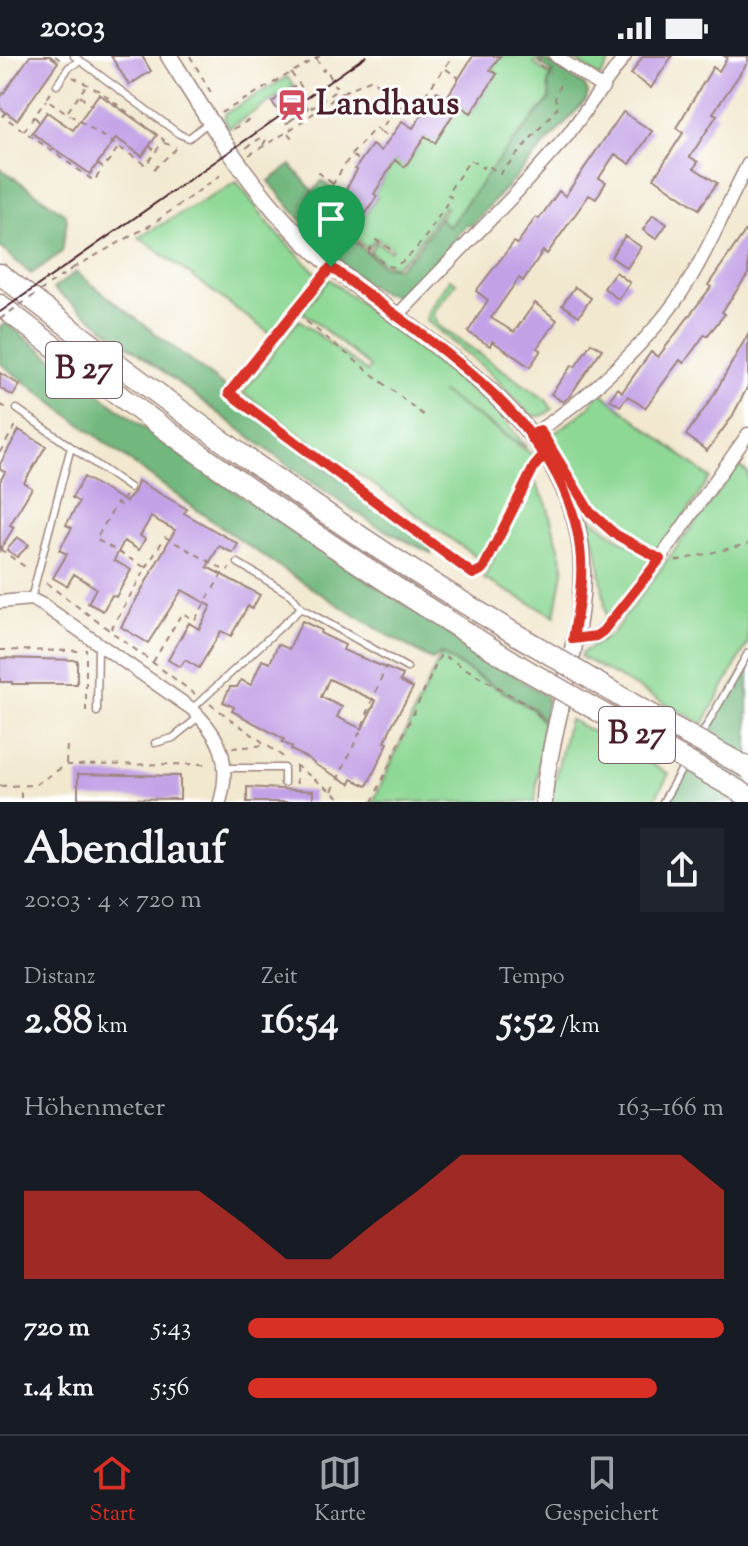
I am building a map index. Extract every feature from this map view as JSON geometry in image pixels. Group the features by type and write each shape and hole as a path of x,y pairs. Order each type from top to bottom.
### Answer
{"highway":[{"name":"B 27","path":"0,274 182,411 333,518 457,599 646,712 748,768"},
{"name":"B 27","path":"0,305 147,416 305,528 441,618 748,796"}],"street":[{"path":"169,56 244,155 294,230 331,267 480,380 513,413 544,455 566,494 579,541 581,589 544,802"},
{"path":"556,56 603,88"},
{"path":"396,317 567,136 625,56"},
{"path":"530,436 598,384 675,301 709,243 748,164"},
{"path":"573,639 596,636 603,631 666,560 748,434"},
{"path":"0,602 31,599 43,605 92,646 196,713 222,749 226,768 220,802"}],"lane":[{"path":"57,85 78,58 179,134 189,138 215,117"},
{"path":"462,229 472,239"},
{"path":"20,411 130,488"},
{"path":"31,599 71,447"},
{"path":"473,574 483,569 534,467 544,455"},
{"path":"238,563 291,595 301,608 407,668"},
{"path":"155,743 173,738 196,713 203,699 301,608"},
{"path":"92,646 97,712"},
{"path":"663,802 748,653"},
{"path":"226,768 284,768 284,783"}],"path":[{"path":"190,56 214,99"},
{"path":"380,131 390,116 407,102 416,108 453,56"},
{"path":"542,56 537,64 551,73"},
{"path":"215,117 318,57 323,71"},
{"path":"318,73 326,68 342,93"},
{"path":"445,68 459,78"},
{"path":"46,99 146,165 164,140 101,92 85,86 66,72"},
{"path":"290,72 303,89"},
{"path":"389,137 375,128 352,155 321,203 368,252 390,267 413,252 451,197 447,194 470,160 483,168 486,164 500,174 559,106 555,99 564,75"},
{"path":"244,155 287,132 342,93 372,79 394,102"},
{"path":"24,131 57,85"},
{"path":"66,113 85,86"},
{"path":"330,90 337,87"},
{"path":"311,106 337,87"},
{"path":"79,96 91,105"},
{"path":"419,104 429,110"},
{"path":"6,112 3,116 94,181 120,146"},
{"path":"34,116 40,123"},
{"path":"230,131 253,118"},
{"path":"287,132 295,142"},
{"path":"0,319 73,268 151,225 266,136 262,146"},
{"path":"154,169 189,138"},
{"path":"162,142 178,147"},
{"path":"149,146 156,151"},
{"path":"352,155 360,161"},
{"path":"98,164 103,168"},
{"path":"318,172 344,193"},
{"path":"368,252 376,240 390,249"},
{"path":"331,267 229,393 473,574"},
{"path":"296,313 427,418"},
{"path":"0,452 20,411"},
{"path":"130,488 120,505 117,503 96,539 146,568"},
{"path":"582,502 615,534 666,560 748,544"},
{"path":"110,630 165,537 221,568 222,574 195,620 182,613 153,662"},
{"path":"0,549 346,802"},
{"path":"0,650 92,646 86,712"},
{"path":"372,802 441,654 534,709 552,743"},
{"path":"331,792 390,658"},
{"path":"222,749 267,744"},
{"path":"66,765 67,746"},
{"path":"0,786 35,785 66,765 211,764 226,768"},
{"path":"296,766 297,789"},
{"path":"21,785 21,798"}],"green space":[{"path":"499,56 540,56 534,64 551,75 548,83 550,99 494,165 449,227 439,218 446,208 444,206 412,252 394,266 380,261 370,252 376,242 390,251 392,248 376,238 368,249 343,227 323,203 332,189 342,196 333,212 357,227 377,197 374,194 395,160 405,166 425,136 435,142 459,105 471,113 496,74 491,70"},
{"path":"569,56 614,56 600,77"},
{"path":"542,58 585,86 588,93 586,100 472,225 466,225 458,233 456,242 398,296 383,293 347,268 269,181 291,165 313,191 308,199 324,223 331,229 339,227 381,265 397,268 414,254 439,218 449,227 494,165 550,99 548,83 553,72 539,63"},
{"path":"287,77 294,86 229,128 224,118 226,113"},
{"path":"0,168 65,214 67,219 62,252 31,274 0,247"},
{"path":"322,181 330,188 319,203 339,227 331,229 317,216 308,199"},
{"path":"237,182 273,229 318,275 272,335 139,237"},
{"path":"76,272 266,419 311,458 428,540 432,554 375,525 297,472 53,289"},
{"path":"329,279 499,413 527,448 441,392 536,457 481,560 243,393 299,320 367,372 370,367 303,312"},
{"path":"450,279 456,283 433,313 439,326 546,400 552,409 547,413 531,415 488,371 426,320 429,309"},
{"path":"6,323 172,449 547,697 544,722 534,709 441,654 432,660 320,593 211,520 105,442 0,363 0,327"},
{"path":"599,391 710,478 659,554 617,531 591,510 548,438 589,408"},
{"path":"738,465 748,473 748,643 703,724 581,657 582,653 612,634"},
{"path":"532,477 546,502 564,566 555,616 484,579"},
{"path":"590,517 654,561 607,620 597,548 586,522"},
{"path":"441,655 533,710 543,723 535,802 373,802"},
{"path":"748,661 748,802 666,802"},
{"path":"569,719 669,774 653,802 550,802"}],"building":[{"path":"30,56 50,56 58,62 17,120 0,108 0,98"},
{"path":"111,56 142,56 151,71 129,85"},
{"path":"473,56 500,56 490,70 497,74 471,113 459,105 435,143 425,136 405,167 395,160 358,226 334,211 355,169 372,145 381,151 402,121 413,128 437,91 447,97"},
{"path":"643,56 672,56 651,88 631,74"},
{"path":"724,56 748,56 748,62 713,113 717,115 690,157 698,162 694,168 717,183 699,209 654,178 683,133 676,128 713,67 719,71 727,58"},
{"path":"294,87 308,108 287,123 272,102"},
{"path":"99,94 157,135 142,156 116,138 90,174 32,133 47,112 73,130"},
{"path":"623,112 652,131 630,164 615,154 599,178 606,182 596,199 589,195 547,254 543,251 523,281 519,278 491,318 514,332 535,303 557,320 537,348 541,350 530,367 492,341 490,346 468,332 488,300 476,291 514,242 517,244 536,217 539,219 559,191 565,196"},
{"path":"653,215 667,224 656,239 643,230"},
{"path":"748,227 748,274 722,312 725,314 707,336 705,334 684,363 680,360 645,408 628,396 620,406 610,399 618,388 622,392 651,352 658,357 711,287 708,285"},
{"path":"625,236 641,247 627,268 611,257"},
{"path":"616,272 630,283 618,299 604,288"},
{"path":"575,287 591,298 579,316 562,305"},
{"path":"748,334 748,386 732,417 707,451 686,435 712,398"},
{"path":"591,343 602,349 563,402 551,394"},
{"path":"0,373 20,385 13,396 0,388"},
{"path":"19,430 46,446 24,483 32,488 10,525 14,527 0,550 0,481 5,472 0,469 0,464"},
{"path":"84,477 126,502 138,481 187,509 184,513 238,544 233,553 219,546 207,567 260,595 252,609 248,606 231,636 221,631 199,668 185,660 180,667 168,660 189,623 199,629 211,606 182,590 148,643 121,627 175,530 151,517 140,536 145,539 139,550 124,541 114,560 131,570 116,597 112,595 103,611 88,603 96,588 74,574 67,586 53,578 67,554 59,550 72,528 66,525 79,502 72,498"},
{"path":"17,537 29,545 17,557 7,550"},
{"path":"302,621 345,645 343,650 403,675 400,681 413,688 392,725 385,742 388,743 367,786 352,779 350,784 316,765 291,750 292,747 282,742 284,739 232,711 234,707 223,702 230,687 237,687 241,680 251,685 262,660 270,663 278,644 289,649","holes":["329,679 376,701 362,729 337,717 342,707 321,697"]},
{"path":"0,658 77,660 77,684 0,682"},
{"path":"78,774 180,776 180,799 78,798"},
{"path":"247,787 313,791 313,802 247,802"}],"tram line":[{"path":"0,312 366,56"}],"place":[{"name":"Landhaus","path":"292,105"}],"route":[{"path":"331,267 229,393 473,574 483,569 534,467 544,455 530,436 540,430 590,512 615,534 660,559 603,631 585,639 573,639 582,569 574,515 552,467 544,455 513,413 463,366 331,267"}]}
